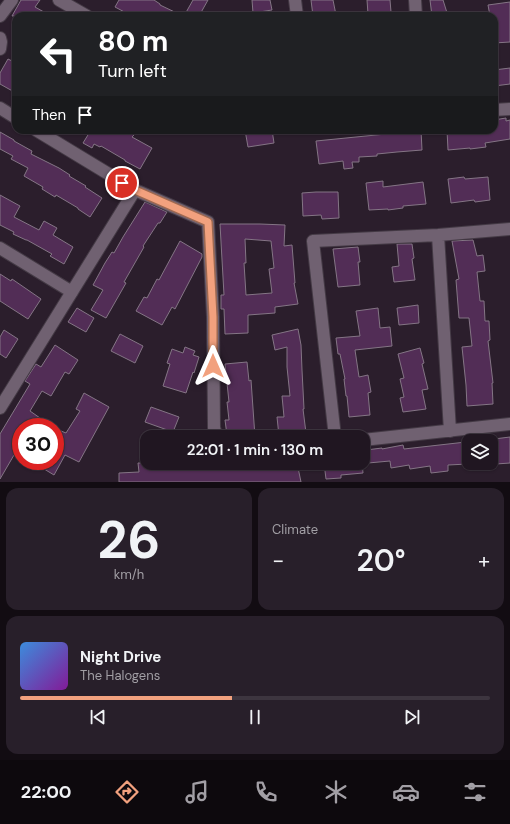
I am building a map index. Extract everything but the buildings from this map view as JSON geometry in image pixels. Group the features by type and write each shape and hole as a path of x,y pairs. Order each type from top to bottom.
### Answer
{"street":[{"path":"0,16 12,0"},
{"path":"59,0 79,12"},
{"path":"295,0 296,12"},
{"path":"415,0 416,12"},
{"path":"0,38 0,49"},
{"path":"0,108 12,116"},
{"path":"498,110 510,109"},
{"path":"43,134 135,190 208,222 213,317 215,430"},
{"path":"0,408 4,395 72,292 135,190"},
{"path":"333,430 313,241 438,236 510,229"},
{"path":"438,236 450,431"},
{"path":"0,248 72,292"},
{"path":"370,439 510,424"}],"route":[{"path":"122,183 208,222 213,317 213,366"}]}
